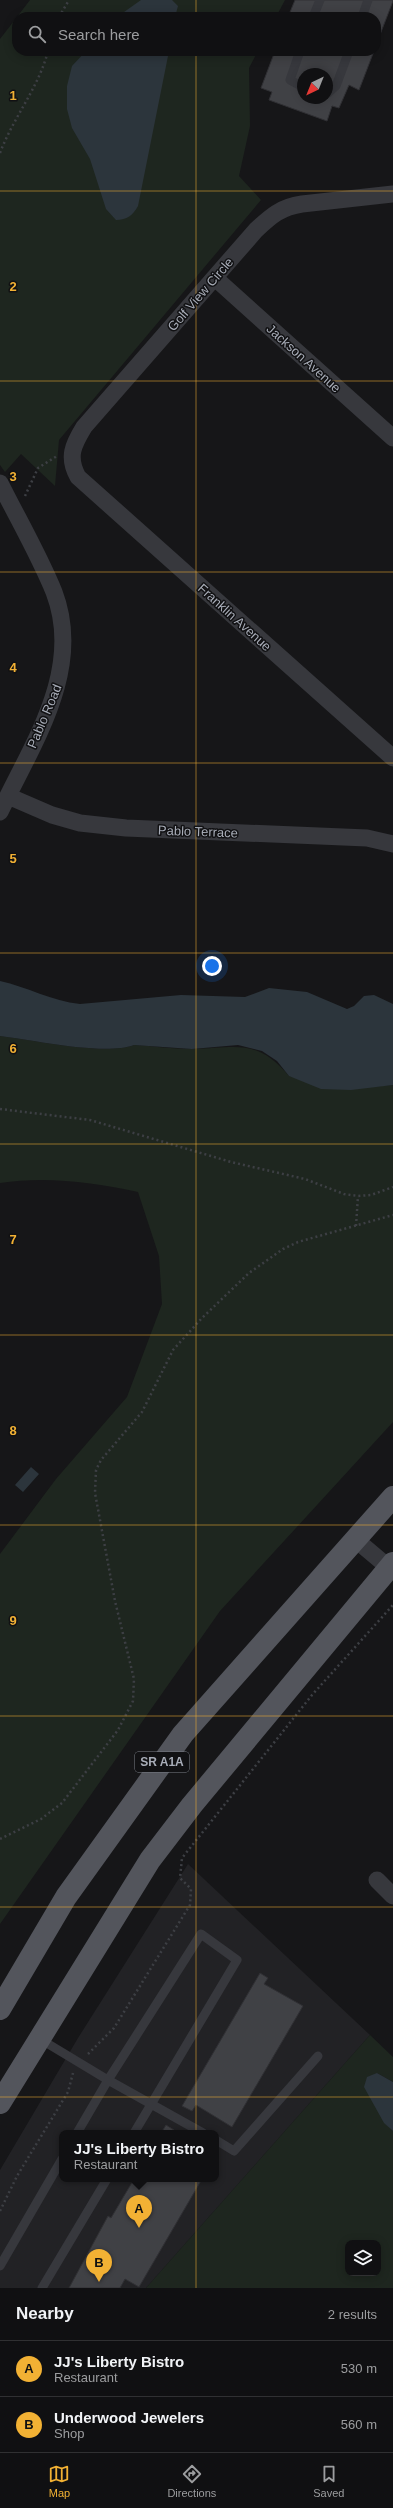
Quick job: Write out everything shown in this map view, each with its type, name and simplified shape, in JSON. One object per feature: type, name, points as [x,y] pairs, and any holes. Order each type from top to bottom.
[{"type":"main road","name":"SR A1A","points":[[0,2009],[66,1897],[183,1734],[393,1497]]},
{"type":"main road","points":[[0,2103],[150,1860],[192,1804],[392,1567]]},
{"type":"street","name":"Golf View Circle","points":[[78,477],[72,466],[71,454],[74,445],[84,427],[274,213],[289,206],[393,194]]},
{"type":"street","name":"Jackson Avenue","points":[[215,278],[393,438]]},
{"type":"street","name":"Franklin Avenue","points":[[78,477],[393,758]]},
{"type":"street","name":"Pablo Road","points":[[0,483],[54,593],[63,636],[62,662],[58,684],[51,705],[0,812]]},
{"type":"street","name":"Pablo Terrace","points":[[8,796],[52,815],[80,823],[126,828],[368,838],[393,844]]},
{"type":"street","points":[[355,1539],[392,1567]]},
{"type":"street","points":[[376,1880],[393,1896]]},
{"type":"lane","points":[[315,12],[320,0]]},
{"type":"lane","points":[[364,12],[368,0]]},
{"type":"lane","points":[[297,84],[290,80],[298,56]]},
{"type":"lane","points":[[333,89],[336,86],[347,56]]},
{"type":"lane","points":[[79,2130],[108,2080],[201,1934],[237,1960],[136,2130]]},
{"type":"lane","points":[[39,2038],[108,2080],[198,2130]]},
{"type":"lane","points":[[219,2142],[234,2151],[318,2056]]},
{"type":"lane","points":[[0,2266],[59,2164]]},
{"type":"lane","points":[[42,2288],[105,2182]]},
{"type":"path","points":[[62,12],[69,0]]},
{"type":"path","points":[[0,153],[14,120],[38,80],[46,56]]},
{"type":"path","points":[[16,516],[38,468],[74,445]]},
{"type":"path","points":[[0,1109],[90,1120],[231,1162],[298,1178],[344,1194],[358,1196],[371,1194],[393,1187]]},
{"type":"path","points":[[356,1226],[358,1196]]},
{"type":"path","points":[[0,1839],[41,1819],[62,1803],[118,1730],[133,1701],[134,1679],[116,1608],[95,1493],[96,1470],[101,1460],[142,1412],[173,1350],[202,1318],[248,1273],[283,1249],[298,1242],[393,1215]]},
{"type":"path","points":[[0,2211],[17,2176],[68,2092],[75,2067],[114,2028],[190,1905],[191,1889],[180,1878],[182,1858],[312,1695],[393,1604]]},
{"type":"shaded area","points":[[30,0],[285,0],[279,12],[21,12]]},
{"type":"shaded area","points":[[141,0],[172,0],[178,6],[176,12],[124,12]]},
{"type":"shaded area","points":[[12,23],[12,56],[255,56],[249,68],[250,126],[239,176],[261,200],[59,440],[55,486],[21,454],[5,472],[0,465],[0,39]]},
{"type":"shaded area","points":[[81,56],[168,56],[138,206],[132,214],[126,218],[116,220],[106,209],[90,159],[72,128],[67,109],[67,86],[72,66]]},
{"type":"shaded area","points":[[0,981],[59,1000],[80,1004],[181,995],[245,997],[269,988],[307,992],[347,1009],[354,1006],[364,996],[374,995],[393,1004],[393,1085],[351,1090],[321,1089],[289,1076],[277,1061],[262,1051],[238,1045],[192,1049],[134,1045],[105,1049],[68,1046],[0,1036]]},
{"type":"shaded area","points":[[0,1036],[49,1044],[105,1049],[134,1045],[185,1049],[245,1048],[256,1050],[267,1056],[289,1076],[370,1087],[393,1085],[393,1422],[220,1611],[0,1924],[0,1554],[56,1479],[127,1397],[162,1304],[159,1256],[138,1192],[104,1185],[69,1181],[34,1180],[0,1183]]},
{"type":"shaded area","points":[[31,1467],[39,1474],[23,1492],[15,1485]]},
{"type":"shaded area","points":[[188,1864],[370,2035],[146,2288],[0,2288],[0,2170],[78,2038]]},
{"type":"shaded area","points":[[370,2035],[393,2057],[393,2082],[377,2073],[384,2122],[393,2131],[393,2288],[146,2288]]},
{"type":"shaded area","points":[[377,2073],[393,2082],[393,2131],[384,2123],[364,2087],[367,2077]]},
{"type":"building","points":[[295,0],[393,0],[381,32],[381,12],[290,12]]},
{"type":"building","points":[[273,56],[372,56],[359,90],[349,85],[339,108],[332,106],[327,121],[269,100],[272,92],[261,88]]},
{"type":"building","points":[[260,1973],[268,1978],[264,1984],[303,2006],[232,2127],[196,2105],[192,2111],[182,2106]]},
{"type":"building","points":[[166,2125],[174,2130],[163,2130]]},
{"type":"building","points":[[132,2182],[200,2182],[139,2287],[125,2279],[120,2288],[69,2288],[108,2216],[111,2218]]},
{"type":"place","name":"JJ's Liberty Bistro","points":[[139,2228]]},
{"type":"place","name":"Underwood Jewelers","points":[[99,2282]]}]
